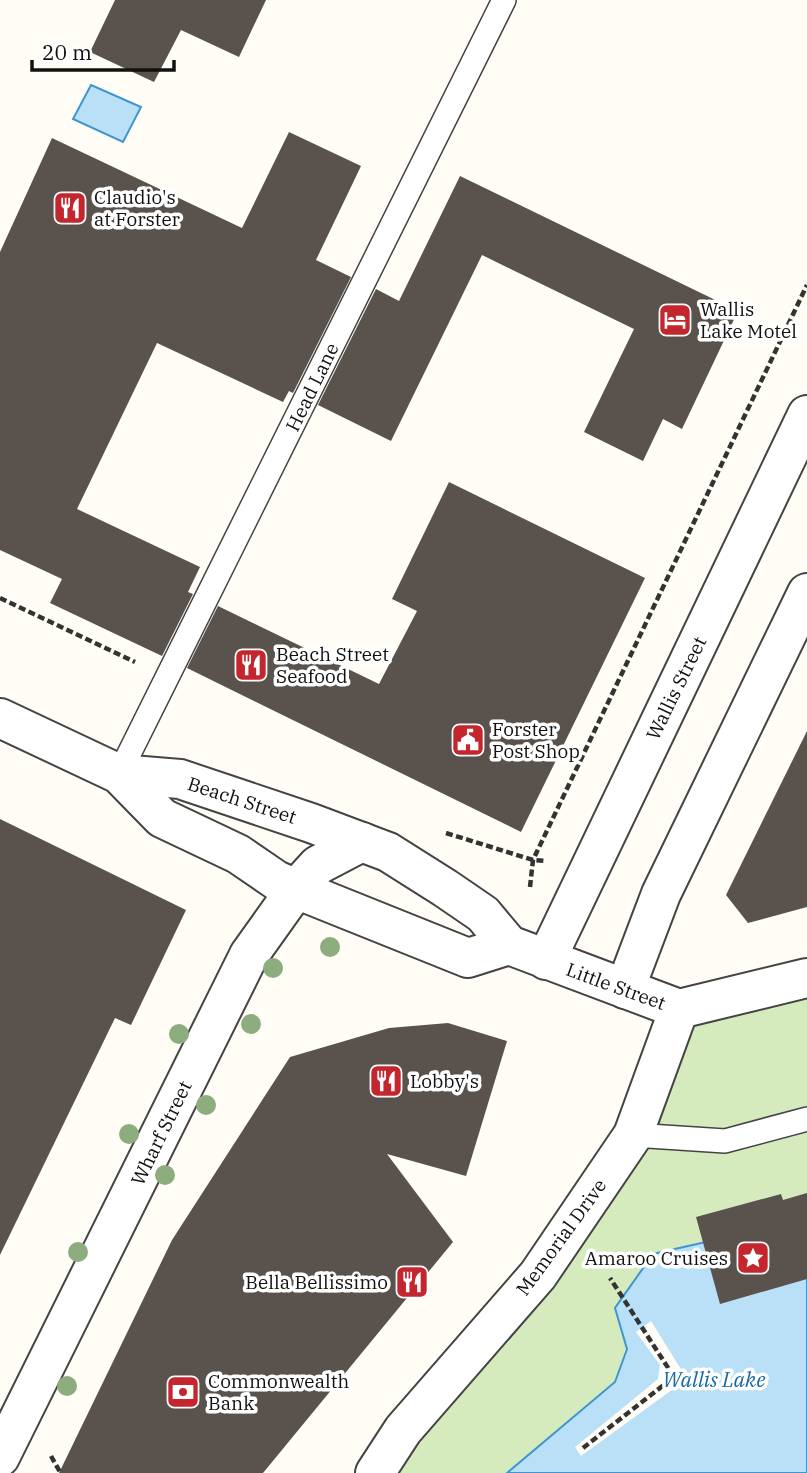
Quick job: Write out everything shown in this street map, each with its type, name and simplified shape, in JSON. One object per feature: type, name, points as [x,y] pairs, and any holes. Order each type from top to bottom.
[{"type":"street","name":"Wallis Street","points":[[547,960],[807,415]]},
{"type":"street","points":[[625,989],[662,894],[807,593]]},
{"type":"street","name":"Beach Street","points":[[0,718],[118,774],[162,818],[238,854],[276,880],[296,889]]},
{"type":"street","name":"Beach Street","points":[[118,774],[180,779],[362,842]]},
{"type":"street","name":"Little Street","points":[[362,842],[388,852],[446,888],[482,914],[509,945],[679,1009],[807,978]]},
{"type":"street","name":"Wharf Street","points":[[0,1457],[249,955],[296,889],[318,866],[362,842]]},
{"type":"street","points":[[296,889],[468,958],[509,945]]},
{"type":"street","name":"Memorial Drive","points":[[375,1473],[403,1430],[538,1275],[633,1135],[679,1009]]},
{"type":"lane","name":"Head Lane","points":[[118,774],[503,0]]},
{"type":"lane","points":[[633,1135],[725,1141],[807,1119]]},
{"type":"path","points":[[530,888],[533,860],[807,285]]},
{"type":"path","points":[[0,598],[168,677]]},
{"type":"path","points":[[436,830],[533,860],[553,861]]},
{"type":"path","points":[[583,1448],[674,1377],[610,1278]]},
{"type":"path","points":[[53,1457],[60,1472]]},
{"type":"green space","points":[[807,977],[807,1215],[653,1254],[615,1308],[626,1348],[615,1382],[507,1473],[375,1473],[538,1275],[679,1009]]},
{"type":"water","points":[[91,85],[141,107],[123,142],[73,119]]},
{"type":"water","name":"Wallis Lake","points":[[807,1219],[807,1473],[507,1473],[615,1382],[627,1349],[615,1308],[653,1254]]},
{"type":"pier","points":[[651,1321],[687,1379],[581,1456],[575,1447],[658,1379],[660,1365],[636,1332]]},
{"type":"building","points":[[115,0],[266,0],[239,57],[181,30],[154,82],[90,52]]},
{"type":"building","points":[[289,132],[361,166],[316,260],[351,277],[293,393],[289,391],[283,402],[157,343],[77,509],[200,567],[188,592],[193,594],[162,656],[50,603],[62,579],[0,550],[0,252],[52,138],[242,228]]},
{"type":"building","name":"Wallis Lake Motel","points":[[460,176],[738,311],[682,429],[663,419],[643,461],[584,432],[634,329],[482,255],[391,441],[318,405],[376,289],[399,301]]},
{"type":"building","points":[[449,482],[645,578],[521,832],[187,668],[218,606],[379,684],[417,611],[392,599]]},
{"type":"building","points":[[807,731],[807,907],[748,923],[726,895]]},
{"type":"building","points":[[0,819],[186,910],[131,1025],[115,1018],[0,1255]]},
{"type":"building","points":[[448,1023],[507,1041],[466,1176],[387,1154],[453,1242],[263,1473],[59,1473],[172,1240],[290,1057],[389,1028]]},
{"type":"building","points":[[807,1193],[807,1279],[720,1304],[696,1217],[781,1194],[783,1200]]},
{"type":"place","name":"Claudio's at Forster","points":[[70,208]]},
{"type":"place","name":"Wallis Lake Motel","points":[[675,320]]},
{"type":"place","name":"Beach Street Seafood","points":[[251,665]]},
{"type":"place","name":"Forster Post Shop","points":[[468,740]]},
{"type":"place","name":"Lobby's","points":[[386,1081]]},
{"type":"place","name":"Amaroo Cruises","points":[[753,1258]]},
{"type":"place","name":"Bella Bellissimo","points":[[412,1282]]},
{"type":"place","name":"Commonwealth Bank","points":[[183,1392]]}]
